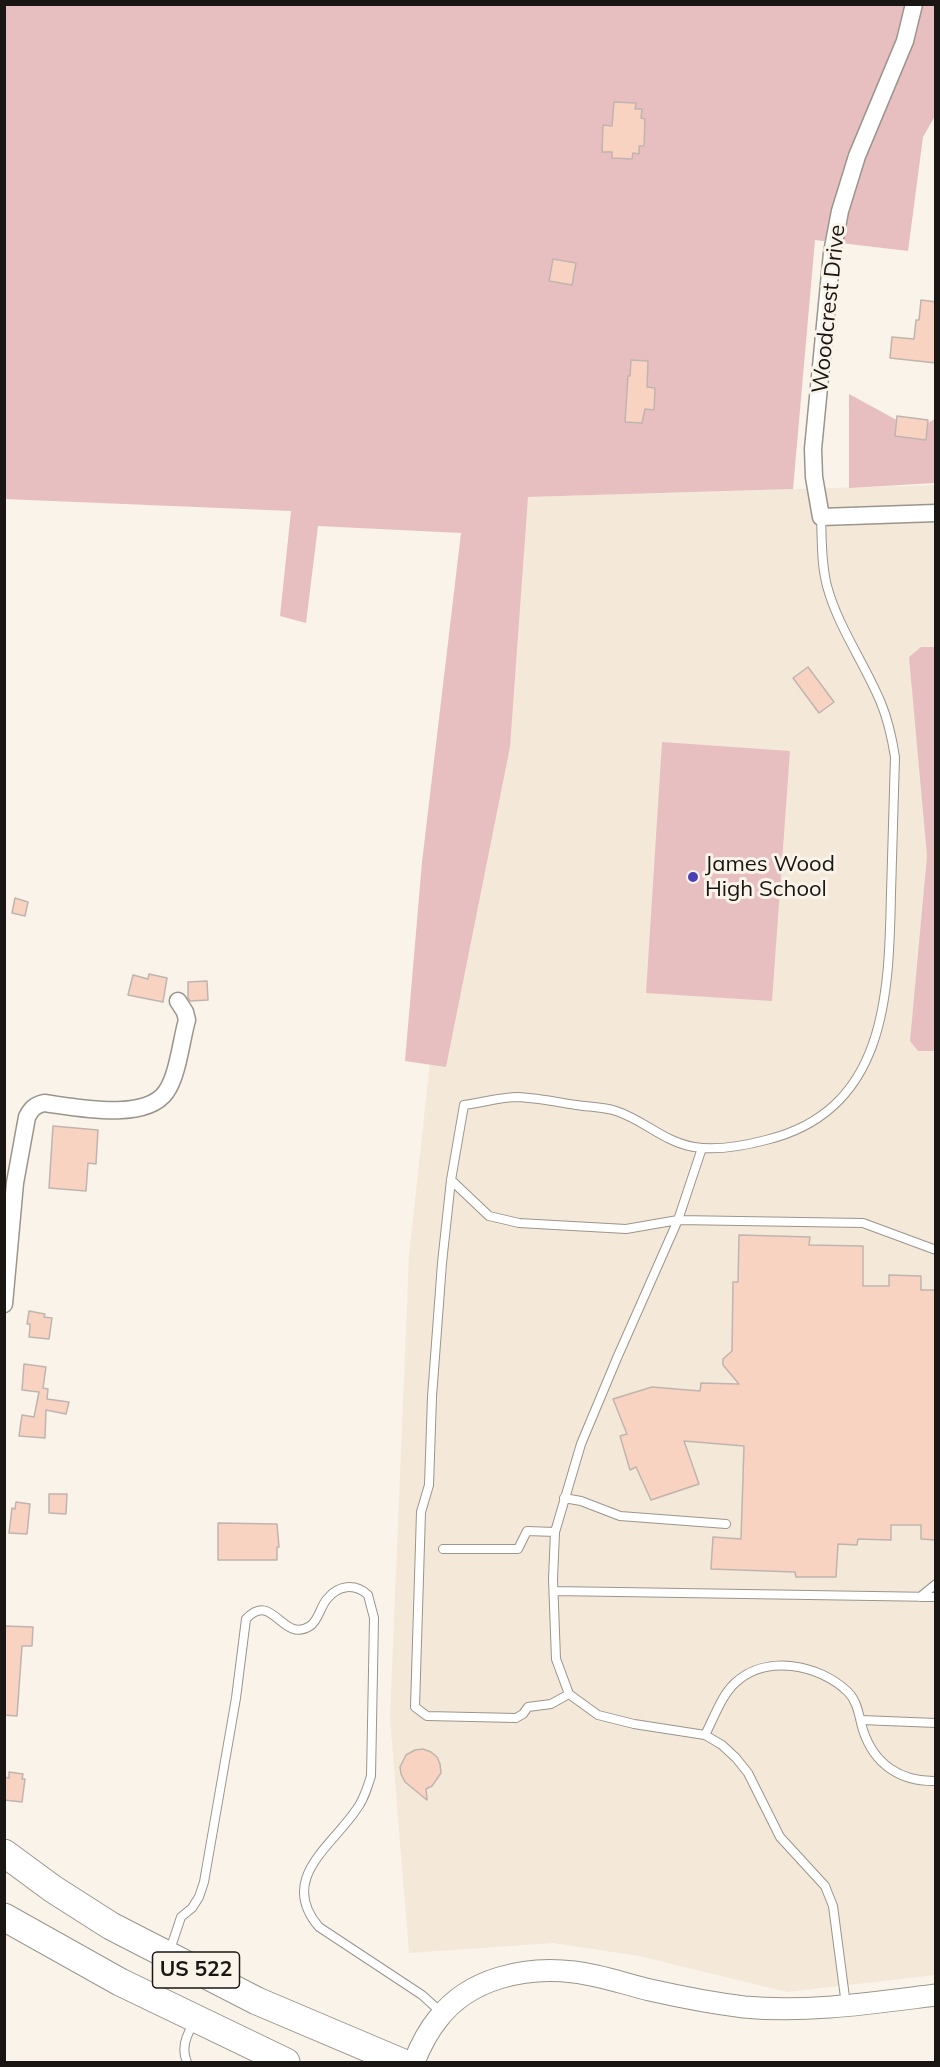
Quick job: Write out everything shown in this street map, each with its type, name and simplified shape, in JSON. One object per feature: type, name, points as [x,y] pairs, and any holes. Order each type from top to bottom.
[{"type":"highway","name":"US 522","points":[[4,1853],[53,1889],[111,1926],[167,1956],[257,2001],[401,2062]]},
{"type":"highway","name":"US 522","points":[[4,1917],[120,1982],[286,2062]]},
{"type":"street","name":"Woodcrest Drive","points":[[821,517],[814,477],[813,449],[832,253],[840,212],[856,156],[905,41],[914,4]]},
{"type":"street","points":[[821,517],[936,513]]},
{"type":"street","points":[[4,1304],[15,1183],[27,1117],[31,1110],[44,1103],[86,1109],[144,1108],[156,1101],[165,1094],[172,1081],[187,1020],[178,1001]]},
{"type":"street","points":[[414,2062],[423,2040],[442,2013],[460,1998],[494,1979],[520,1973],[547,1970],[596,1975],[704,2002],[747,2007],[846,2006],[936,1995]]},
{"type":"lane","points":[[569,1694],[551,1704],[528,1707],[516,1718],[427,1716],[415,1707],[421,1512],[429,1485],[438,1311],[451,1180],[464,1105],[517,1097],[615,1110],[660,1136],[702,1148],[744,1145],[777,1137],[811,1122],[831,1108],[847,1091],[869,1054],[885,1001],[889,966],[895,757],[882,704],[827,587],[823,564],[821,517]]},
{"type":"lane","points":[[702,1148],[678,1220],[590,1423],[564,1498],[555,1532],[556,1659],[569,1694],[598,1715],[634,1724],[666,1727],[705,1735],[722,1745],[748,1773],[780,1837],[825,1886],[833,1906],[846,2006]]},
{"type":"lane","points":[[451,1180],[489,1216],[519,1223],[626,1228],[678,1220],[863,1223],[936,1250]]},
{"type":"lane","points":[[564,1498],[581,1501],[620,1516],[726,1524]]},
{"type":"lane","points":[[443,1549],[518,1549],[527,1531],[555,1532]]},
{"type":"lane","points":[[920,1597],[936,1584]]},
{"type":"lane","points":[[167,1956],[181,1917],[192,1908],[204,1882],[236,1698],[243,1625],[246,1619],[251,1613],[260,1610],[267,1611],[274,1614],[285,1626],[303,1629],[311,1625],[327,1599],[335,1592],[354,1586],[368,1595],[374,1618],[371,1776],[357,1810],[310,1866],[306,1880],[306,1905],[319,1928],[422,1995],[442,2013]]},
{"type":"lane","points":[[554,1591],[936,1597]]},
{"type":"lane","points":[[705,1735],[726,1694],[735,1683],[751,1672],[771,1666],[794,1666],[816,1672],[849,1693],[870,1745],[893,1772],[921,1782],[936,1782]]},
{"type":"lane","points":[[861,1720],[936,1723]]},
{"type":"lane","points":[[187,2062],[184,2052],[185,2042],[196,2020]]},
{"type":"shaded area","points":[[5,5],[935,5],[935,116],[923,137],[908,251],[815,240],[793,489],[528,497],[510,747],[446,1067],[405,1061],[422,862],[461,533],[318,526],[306,623],[280,616],[291,511],[5,499]]},
{"type":"shaded area","points":[[849,394],[915,430],[935,419],[935,483],[849,488]]},
{"type":"shaded area","name":"James Wood High School","points":[[935,485],[935,1975],[787,1992],[639,1956],[553,1943],[409,1953],[390,1718],[409,1256],[491,498]]},
{"type":"shaded area","points":[[921,647],[936,647],[935,1051],[918,1051],[910,1041],[927,856],[909,657]]},
{"type":"shaded area","points":[[662,742],[790,751],[772,1001],[646,993]]},
{"type":"building","points":[[614,102],[636,103],[635,109],[642,109],[641,118],[645,119],[644,146],[639,146],[639,154],[633,153],[632,159],[612,158],[612,152],[602,152],[603,125],[612,126]]},
{"type":"building","points":[[553,259],[576,263],[572,285],[549,281]]},
{"type":"building","points":[[921,300],[936,302],[936,363],[890,358],[892,337],[914,339]]},
{"type":"building","points":[[631,360],[648,361],[647,387],[655,388],[654,410],[645,409],[642,423],[625,422]]},
{"type":"building","points":[[897,416],[928,420],[926,440],[895,436]]},
{"type":"building","points":[[808,667],[834,702],[819,713],[793,678]]},
{"type":"building","points":[[15,898],[28,902],[25,916],[12,913]]},
{"type":"building","points":[[149,974],[167,978],[163,1002],[128,995],[133,975],[148,979]]},
{"type":"building","points":[[207,981],[208,1000],[190,1001],[188,982]]},
{"type":"building","points":[[53,1126],[98,1130],[96,1164],[88,1163],[86,1191],[49,1188]]},
{"type":"building","points":[[739,1235],[810,1237],[809,1245],[863,1246],[863,1286],[889,1286],[889,1275],[921,1276],[921,1290],[936,1290],[936,1540],[921,1539],[921,1525],[891,1525],[891,1540],[858,1539],[857,1545],[838,1544],[836,1577],[796,1577],[795,1572],[711,1569],[713,1537],[741,1539],[744,1446],[684,1441],[699,1484],[651,1500],[636,1467],[630,1470],[620,1436],[627,1434],[613,1399],[652,1387],[700,1391],[701,1383],[739,1384],[723,1365],[723,1359],[732,1351],[733,1282],[738,1282]]},
{"type":"building","points":[[29,1311],[52,1318],[49,1339],[29,1337],[30,1324],[27,1324]]},
{"type":"building","points":[[24,1364],[46,1367],[43,1388],[48,1389],[47,1399],[69,1402],[66,1414],[46,1410],[45,1438],[19,1436],[22,1415],[34,1417],[39,1392],[22,1390]]},
{"type":"building","points":[[49,1494],[67,1494],[66,1514],[49,1513]]},
{"type":"building","points":[[16,1502],[30,1504],[27,1534],[9,1533],[12,1508],[15,1509]]},
{"type":"building","points":[[218,1523],[277,1524],[279,1547],[277,1547],[277,1560],[218,1560]]},
{"type":"building","points":[[4,1626],[33,1627],[32,1646],[22,1646],[17,1716],[4,1715]]},
{"type":"building","points":[[423,1749],[437,1757],[441,1773],[432,1786],[426,1789],[427,1800],[405,1782],[400,1767],[406,1755]]},
{"type":"building","points":[[9,1772],[23,1774],[22,1779],[25,1779],[22,1802],[4,1800],[4,1777],[9,1778]]},
{"type":"place","name":"James Wood High School","points":[[693,877]]}]
